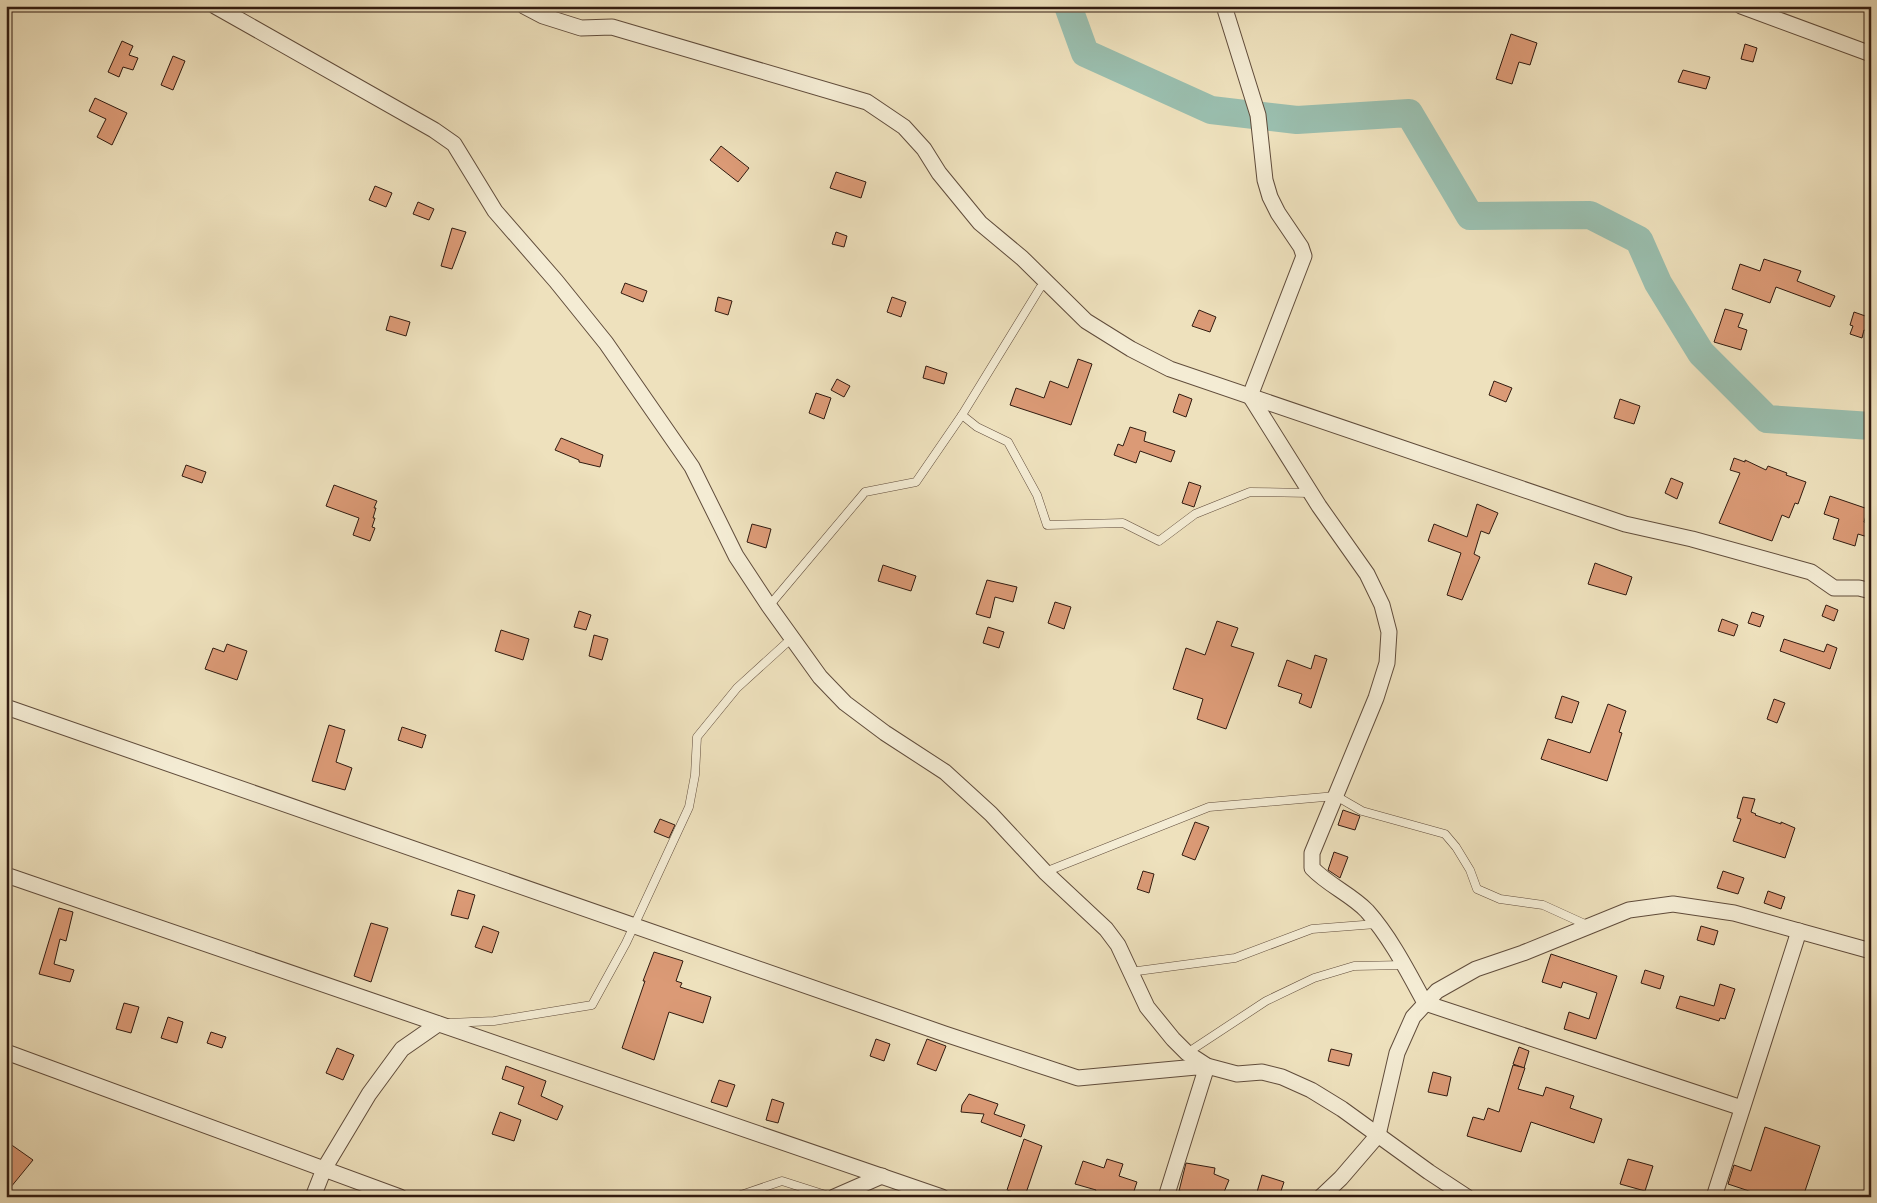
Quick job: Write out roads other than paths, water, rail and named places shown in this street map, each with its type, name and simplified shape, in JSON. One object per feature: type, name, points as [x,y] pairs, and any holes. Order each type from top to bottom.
[{"type":"street","points":[[215,6],[434,130],[454,144],[495,211],[556,281],[606,343],[692,467],[736,556],[820,677],[845,703],[885,733],[945,772],[991,814],[1045,872],[1106,929],[1118,945],[1147,1007],[1187,1053],[1207,1066],[1237,1074],[1262,1072],[1282,1077],[1311,1090],[1467,1197]]},
{"type":"street","points":[[524,6],[543,16],[581,28],[612,26],[867,102],[904,127],[924,149],[939,173],[980,222],[1022,258],[1086,321],[1131,349],[1170,369],[1625,524],[1692,539],[1811,572],[1834,588],[1859,588],[1871,592]]},
{"type":"street","points":[[1224,6],[1258,115],[1265,180],[1270,197],[1278,213],[1302,247],[1304,256],[1250,396]]},
{"type":"street","points":[[1741,6],[1871,54]]},
{"type":"street","points":[[1250,396],[1310,493],[1367,574],[1382,605],[1389,632],[1387,663],[1376,698],[1312,853],[1312,868],[1321,878],[1366,910],[1397,952],[1425,1003],[1742,1108]]},
{"type":"street","points":[[6,707],[634,926],[1078,1078],[1207,1066]]},
{"type":"street","points":[[6,875],[942,1197]]},
{"type":"street","points":[[1321,1197],[1341,1178],[1378,1135],[1397,1053],[1413,1017],[1437,991],[1476,969],[1629,910],[1673,904],[1734,913],[1871,951]]},
{"type":"street","points":[[1714,1197],[1799,931]]},
{"type":"street","points":[[313,1197],[324,1169],[369,1094],[402,1049],[438,1024]]},
{"type":"street","points":[[6,1052],[400,1197]]},
{"type":"street","points":[[1166,1197],[1207,1066]]},
{"type":"street","points":[[833,1197],[882,1176]]},
{"type":"lane","points":[[769,606],[865,492],[916,482],[962,416],[1040,288],[1047,282]]},
{"type":"lane","points":[[962,416],[976,427],[1008,442],[1037,495],[1048,525],[1122,523],[1160,540],[1195,514],[1250,492],[1310,493]]},
{"type":"lane","points":[[438,1024],[494,1021],[592,1005],[634,926],[689,807],[695,775],[697,737],[737,688],[792,638]]},
{"type":"lane","points":[[1045,872],[1209,807],[1336,796],[1362,811],[1445,834],[1456,846],[1478,888],[1500,899],[1542,904],[1589,926]]},
{"type":"lane","points":[[1130,972],[1236,958],[1312,929],[1376,924]]},
{"type":"lane","points":[[1187,1053],[1266,1001],[1314,978],[1354,966],[1404,965]]},
{"type":"lane","points":[[735,1197],[782,1181],[833,1197]]},
{"type":"waterway","points":[[1068,6],[1085,53],[1211,110],[1297,120],[1409,113],[1470,216],[1590,215],[1639,240],[1658,283],[1701,353],[1767,419],[1871,426]]}]
